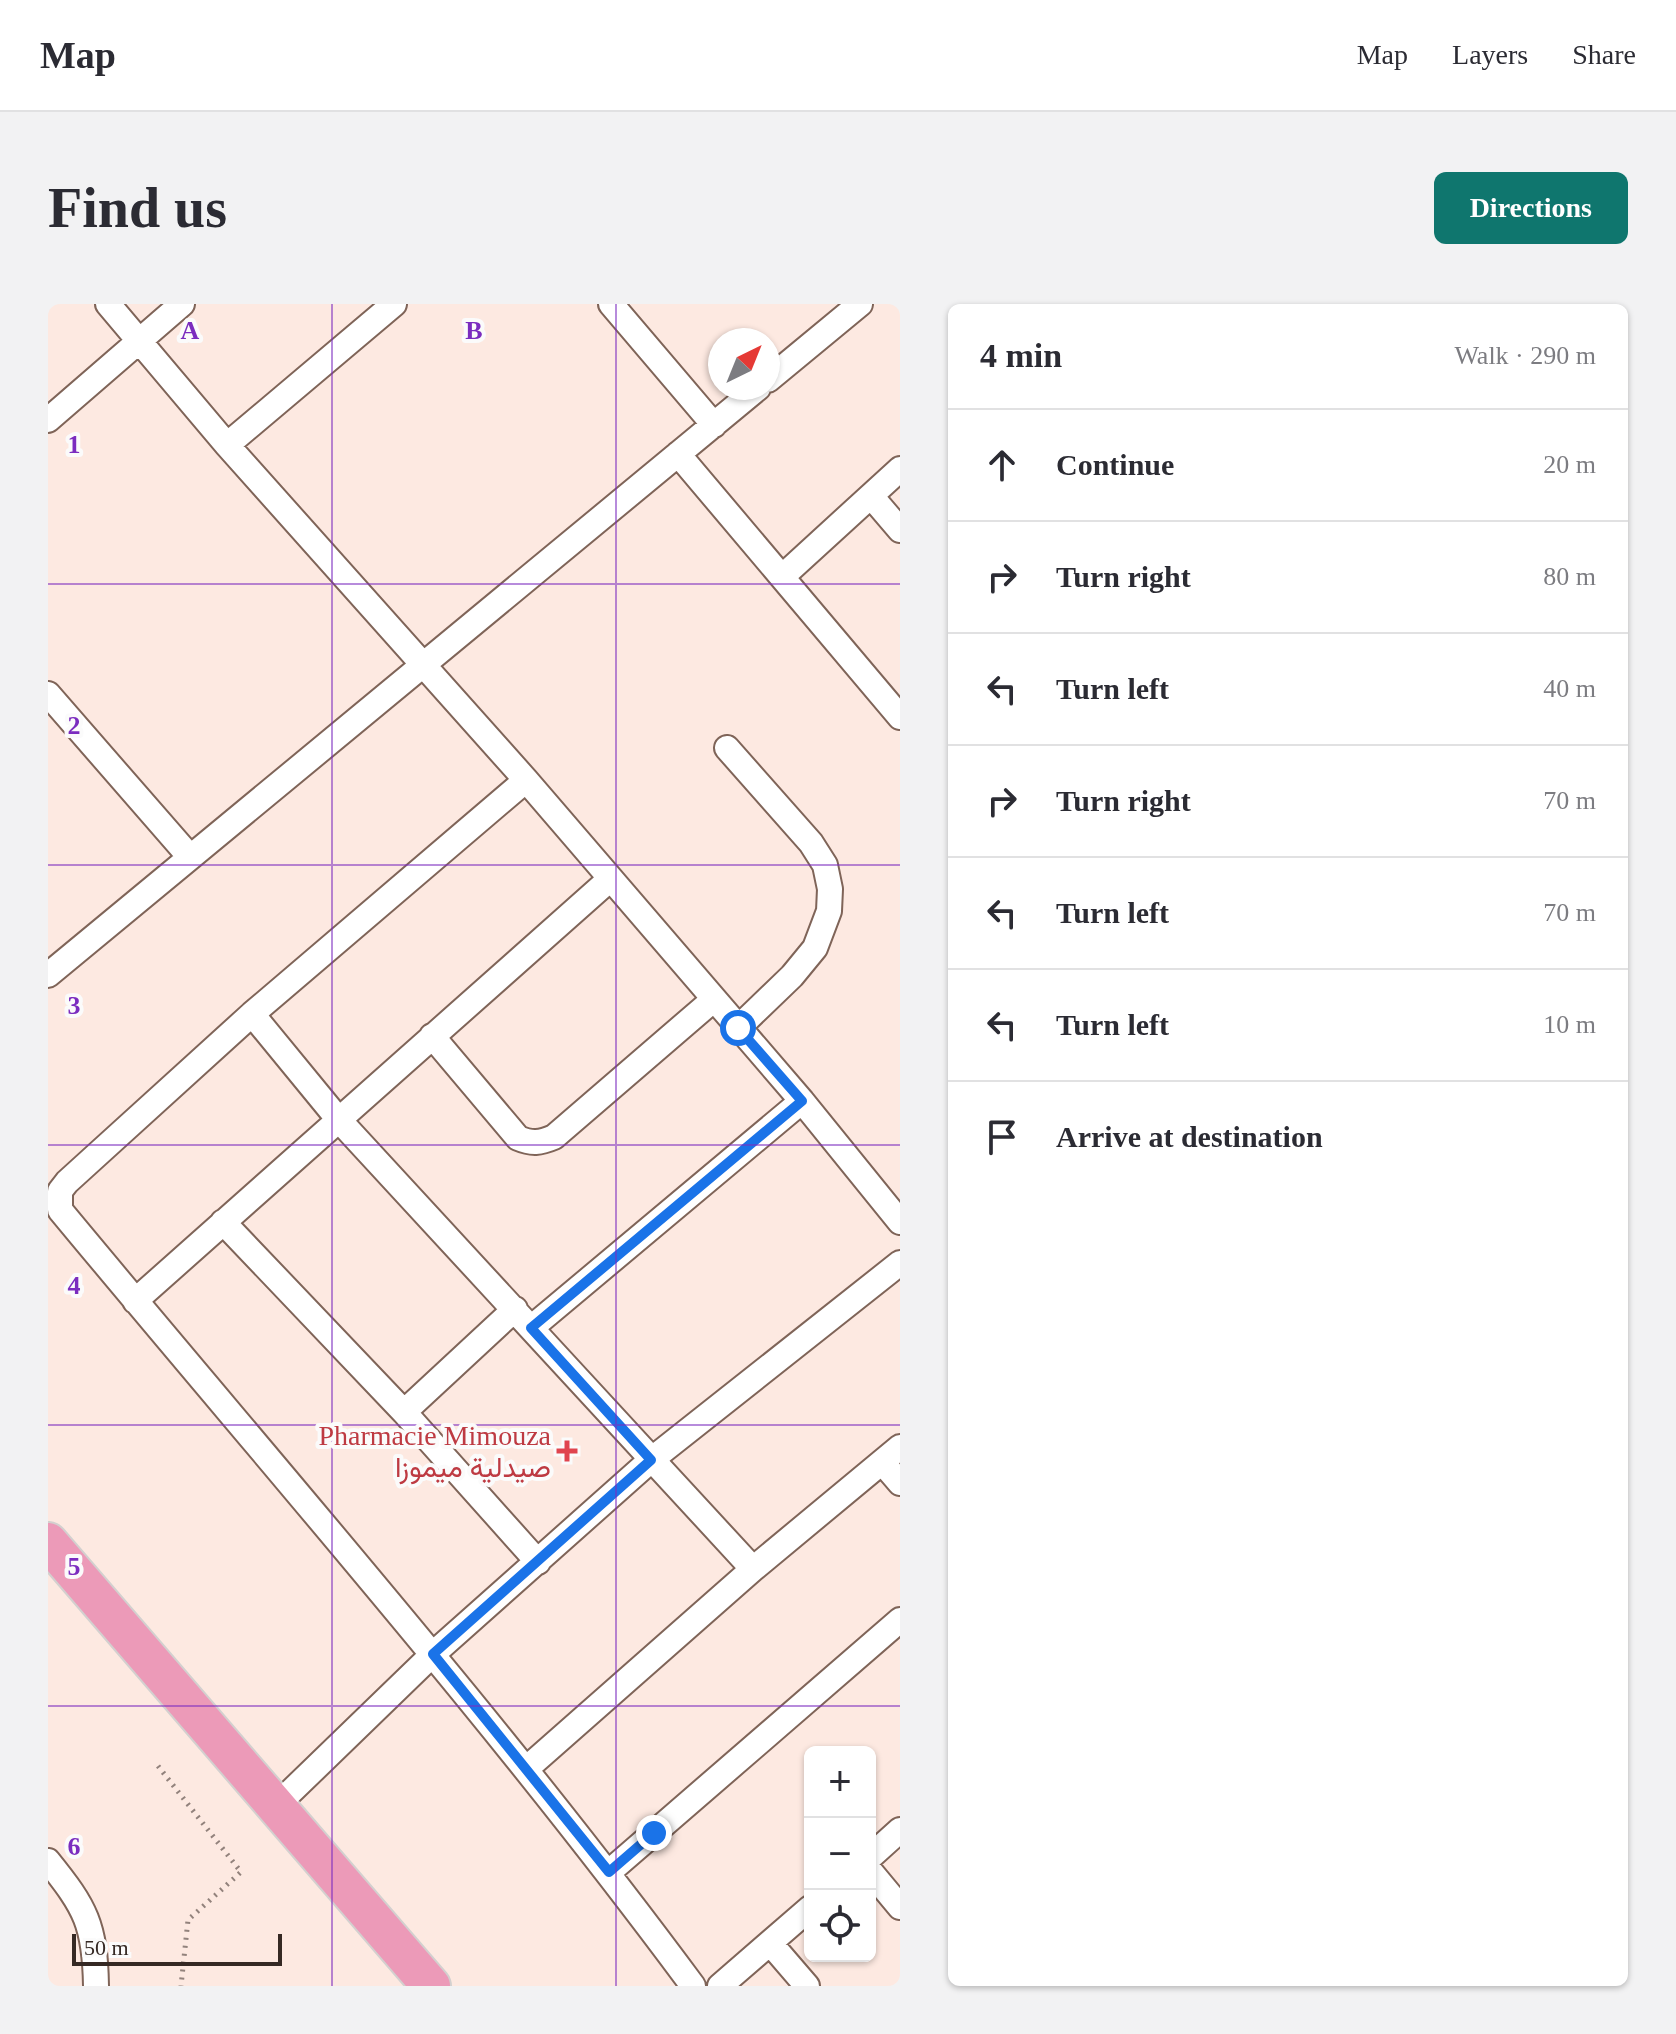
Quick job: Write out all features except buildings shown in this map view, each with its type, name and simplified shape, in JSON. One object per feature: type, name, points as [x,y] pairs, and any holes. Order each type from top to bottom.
[{"type":"main road","points":[[48,1542],[431,1986]]},
{"type":"street","points":[[108,304],[227,445],[526,780],[802,1101],[900,1222]]},
{"type":"street","points":[[48,420],[182,304]]},
{"type":"street","points":[[227,445],[394,304]]},
{"type":"street","points":[[611,304],[714,425]]},
{"type":"street","points":[[780,370],[860,304]]},
{"type":"street","points":[[48,975],[744,400]]},
{"type":"street","points":[[678,454],[900,717]]},
{"type":"street","points":[[783,576],[900,469]]},
{"type":"street","points":[[871,496],[900,530]]},
{"type":"street","points":[[48,694],[190,857]]},
{"type":"street","points":[[727,748],[811,843],[825,865],[830,889],[829,911],[815,948],[792,976],[738,1028]]},
{"type":"street","points":[[526,780],[252,1014],[67,1182],[60,1191],[60,1210],[433,1654],[609,1872],[693,1986]]},
{"type":"street","points":[[135,1301],[609,880]]},
{"type":"street","points":[[432,1036],[518,1138],[541,1143],[554,1137],[713,1000]]},
{"type":"street","points":[[252,1014],[339,1120],[753,1569]]},
{"type":"street","points":[[404,1412],[802,1101]]},
{"type":"street","points":[[223,1222],[404,1412],[538,1562]]},
{"type":"street","points":[[275,1807],[433,1654],[651,1460],[900,1263]]},
{"type":"street","points":[[526,1769],[753,1569],[891,1454],[900,1483]]},
{"type":"street","points":[[609,1872],[900,1620]]},
{"type":"street","points":[[876,1852],[900,1830]]},
{"type":"street","points":[[48,1861],[86,1914],[95,1946],[96,1986]]},
{"type":"street","points":[[876,1878],[900,1907]]},
{"type":"street","points":[[720,1986],[804,1913]]},
{"type":"street","points":[[770,1943],[807,1986]]},
{"type":"path","points":[[158,1766],[241,1872],[188,1920],[181,1986]]},
{"type":"place","name":"Pharmacie Mimouza صيدلية ميموزا","points":[[567,1451]]},
{"type":"route","points":[[654,1833],[609,1872],[433,1654],[651,1460],[531,1328],[802,1101],[738,1028]]}]
